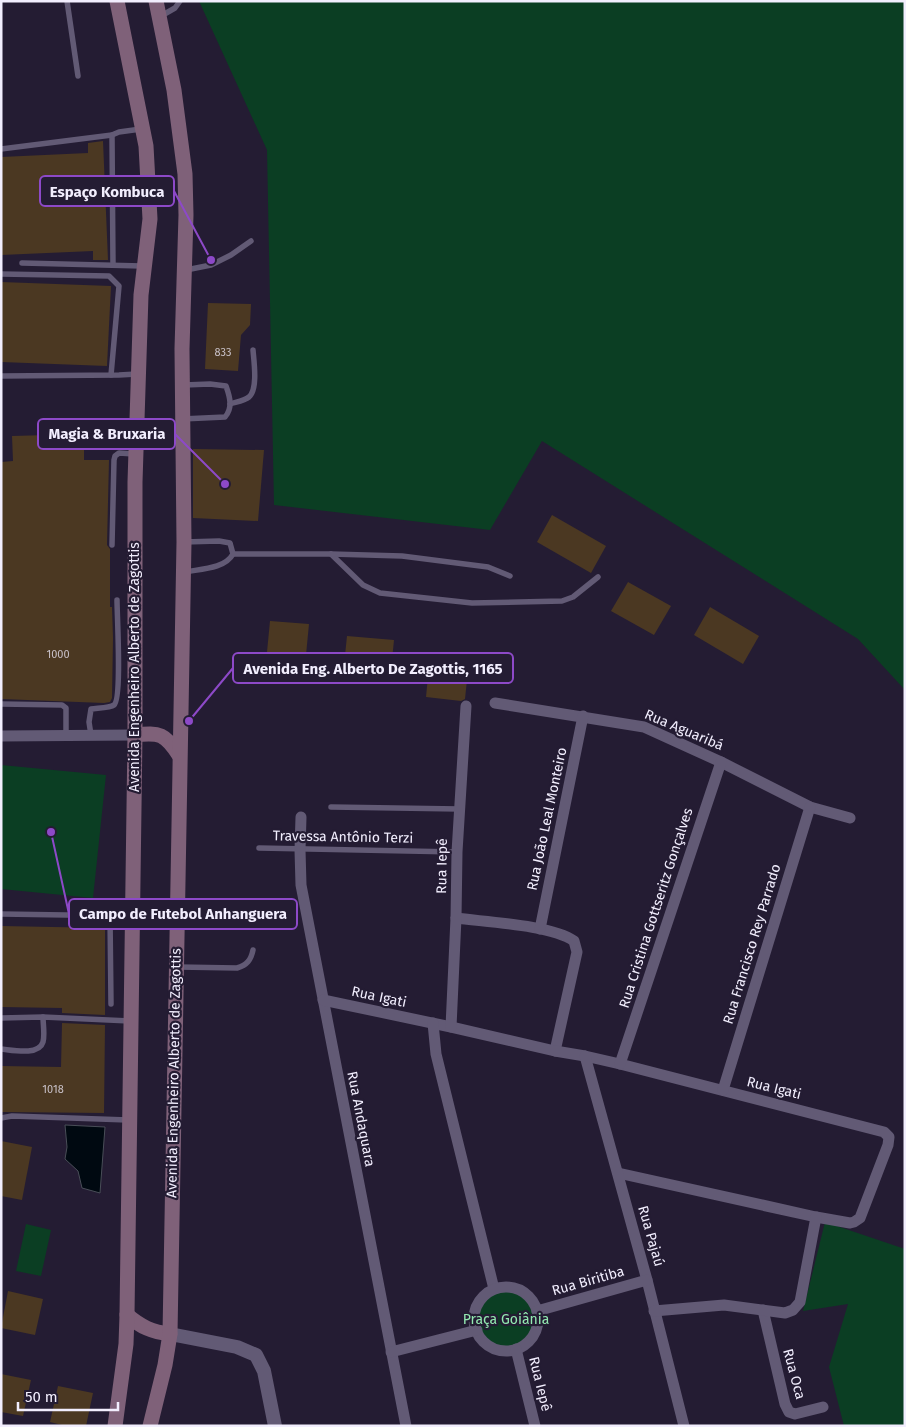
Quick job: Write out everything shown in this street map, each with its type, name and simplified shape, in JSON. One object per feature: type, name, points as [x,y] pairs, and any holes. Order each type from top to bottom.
[{"type":"main road","name":"Avenida Engenheiro Alberto de Zagottis","points":[[115,1426],[126,1344],[136,454],[141,295],[150,219],[146,146],[117,1]]},
{"type":"main road","name":"Avenida Engenheiro Alberto de Zagottis","points":[[150,1426],[165,1365],[170,1334],[184,542],[182,385],[186,214],[185,174],[174,90],[156,1]]},
{"type":"main road","points":[[134,735],[154,734],[168,738],[179,755]]},
{"type":"main road","points":[[126,1316],[148,1330],[170,1334]]},
{"type":"street","name":"Rua Aguaribá","points":[[495,703],[644,727],[721,762],[810,807],[850,818]]},
{"type":"street","name":"Rua Iepê","points":[[451,1027],[459,809],[466,706]]},
{"type":"street","name":"Rua João Leal Monteiro","points":[[540,929],[583,716]]},
{"type":"street","points":[[1,736],[134,735]]},
{"type":"street","name":"Rua Cristina Gottseritz Gonçalves","points":[[620,1064],[721,762]]},
{"type":"street","name":"Rua Francisco Rey Parrado","points":[[723,1090],[810,807]]},
{"type":"street","name":"Rua Andaquara","points":[[301,817],[301,885],[406,1426]]},
{"type":"street","points":[[456,918],[540,929],[566,935],[574,940],[577,952],[555,1052]]},
{"type":"street","name":"Rua Igati","points":[[323,1000],[451,1027],[555,1052],[586,1056],[620,1064],[884,1132],[889,1137],[888,1145],[860,1218],[850,1223],[618,1174]]},
{"type":"street","points":[[433,1023],[436,1054],[494,1289]]},
{"type":"street","name":"Rua Pajaú","points":[[586,1056],[647,1280],[684,1426]]},
{"type":"street","points":[[654,1311],[724,1305],[785,1313],[793,1310],[800,1302],[816,1217]]},
{"type":"street","name":"Rua Biritiba","points":[[538,1312],[647,1280]]},
{"type":"street","points":[[506,1287],[521,1291],[533,1302],[538,1312],[536,1330],[531,1339],[516,1349],[499,1350],[489,1346],[482,1339],[474,1321],[478,1304],[484,1297],[494,1289],[506,1287]]},
{"type":"street","name":"Rua Oca","points":[[763,1310],[785,1404],[789,1412],[795,1414],[823,1407]]},
{"type":"street","points":[[391,1352],[477,1330]]},
{"type":"street","points":[[170,1334],[237,1347],[256,1356],[262,1364],[264,1371],[275,1426]]},
{"type":"street","name":"Rua Iepê","points":[[516,1349],[534,1426]]},
{"type":"lane","points":[[67,1],[78,76]]},
{"type":"lane","points":[[159,17],[175,8],[180,1]]},
{"type":"lane","points":[[1,149],[112,135],[143,128]]},
{"type":"lane","points":[[112,135],[114,265]]},
{"type":"lane","points":[[184,270],[211,265],[231,255],[251,240]]},
{"type":"lane","points":[[22,263],[144,266]]},
{"type":"lane","points":[[1,274],[109,276],[116,281],[119,286],[111,375]]},
{"type":"lane","points":[[230,404],[249,396],[253,391],[253,350]]},
{"type":"lane","points":[[1,376],[139,374]]},
{"type":"lane","points":[[182,385],[210,384],[226,386],[230,404],[229,413],[225,417],[182,419]]},
{"type":"lane","points":[[112,545],[115,456],[119,453],[136,454]]},
{"type":"lane","points":[[183,572],[206,569],[223,564],[231,559],[233,554],[230,543],[218,541],[184,542]]},
{"type":"lane","points":[[233,554],[331,554],[411,557],[488,567],[510,576]]},
{"type":"lane","points":[[331,554],[363,585],[380,593],[472,603],[562,601],[573,597],[598,577]]},
{"type":"lane","points":[[91,735],[91,709],[112,706],[116,703],[119,686],[117,600]]},
{"type":"lane","points":[[1,704],[62,705],[66,708],[66,736]]},
{"type":"lane","points":[[331,807],[459,809]]},
{"type":"lane","name":"Travessa Antônio Terzi","points":[[259,848],[457,852]]},
{"type":"lane","points":[[1,914],[132,916]]},
{"type":"lane","points":[[110,916],[111,1004]]},
{"type":"lane","points":[[176,967],[237,968],[244,966],[250,960],[253,950]]},
{"type":"lane","points":[[1,1018],[42,1017],[130,1021]]},
{"type":"lane","points":[[1,1049],[33,1051],[40,1048],[44,1042],[42,1017]]},
{"type":"lane","points":[[1,1118],[12,1116],[128,1120]]},
{"type":"green space","points":[[199,1],[905,1],[905,690],[858,639],[542,441],[490,530],[274,505],[267,150]]},
{"type":"green space","points":[[1,765],[106,775],[93,898],[1,889]]},
{"type":"green space","points":[[825,1222],[905,1249],[905,1426],[844,1426],[829,1367],[848,1304],[803,1311]]},
{"type":"green space","points":[[26,1224],[51,1230],[41,1276],[16,1271]]},
{"type":"green space","name":"Praça Goiânia","points":[[506,1287],[524,1293],[532,1301],[538,1319],[532,1337],[524,1345],[506,1351],[488,1345],[480,1337],[474,1319],[480,1301],[488,1293]]},
{"type":"shaded area","points":[[65,1125],[105,1127],[100,1193],[82,1188],[78,1171],[65,1159],[67,1147]]},
{"type":"building","points":[[103,141],[108,260],[93,260],[93,251],[1,255],[1,157],[88,153],[88,143]]},
{"type":"building","points":[[1,282],[111,286],[107,366],[1,362]]},
{"type":"building","points":[[208,303],[251,304],[250,325],[241,335],[238,371],[205,369]]},
{"type":"building","points":[[84,434],[84,460],[109,460],[107,545],[110,549],[110,607],[112,607],[112,698],[110,702],[104,703],[1,699],[1,462],[13,461],[12,436]]},
{"type":"building","points":[[193,449],[264,450],[258,521],[193,518]]},
{"type":"building","points":[[552,515],[606,546],[591,573],[537,542]]},
{"type":"building","points":[[628,582],[671,606],[654,635],[611,611]]},
{"type":"building","points":[[710,607],[759,636],[743,664],[694,635]]},
{"type":"building","points":[[270,621],[309,624],[306,655],[267,652]]},
{"type":"building","points":[[347,636],[394,640],[391,670],[344,665]]},
{"type":"building","points":[[429,666],[468,670],[465,699],[461,701],[426,697]]},
{"type":"building","points":[[1,926],[105,928],[105,1015],[62,1013],[62,1008],[1,1007]]},
{"type":"building","points":[[62,1023],[105,1025],[104,1113],[1,1112],[1,1066],[61,1067]]},
{"type":"building","points":[[1,1141],[32,1147],[22,1200],[1,1196]]},
{"type":"building","points":[[8,1291],[43,1299],[35,1335],[1,1328]]},
{"type":"building","points":[[1,1374],[31,1380],[23,1416],[1,1412]]},
{"type":"building","points":[[58,1386],[93,1393],[86,1426],[66,1426],[50,1422]]},
{"type":"place","name":"Espaço Kombuca","points":[[211,260]]},
{"type":"place","name":"Magia & Bruxaria","points":[[225,484]]},
{"type":"place","name":"Avenida Eng. Alberto De Zagottis, 1165","points":[[189,721]]},
{"type":"place","name":"Campo de Futebol Anhanguera","points":[[51,832]]}]
